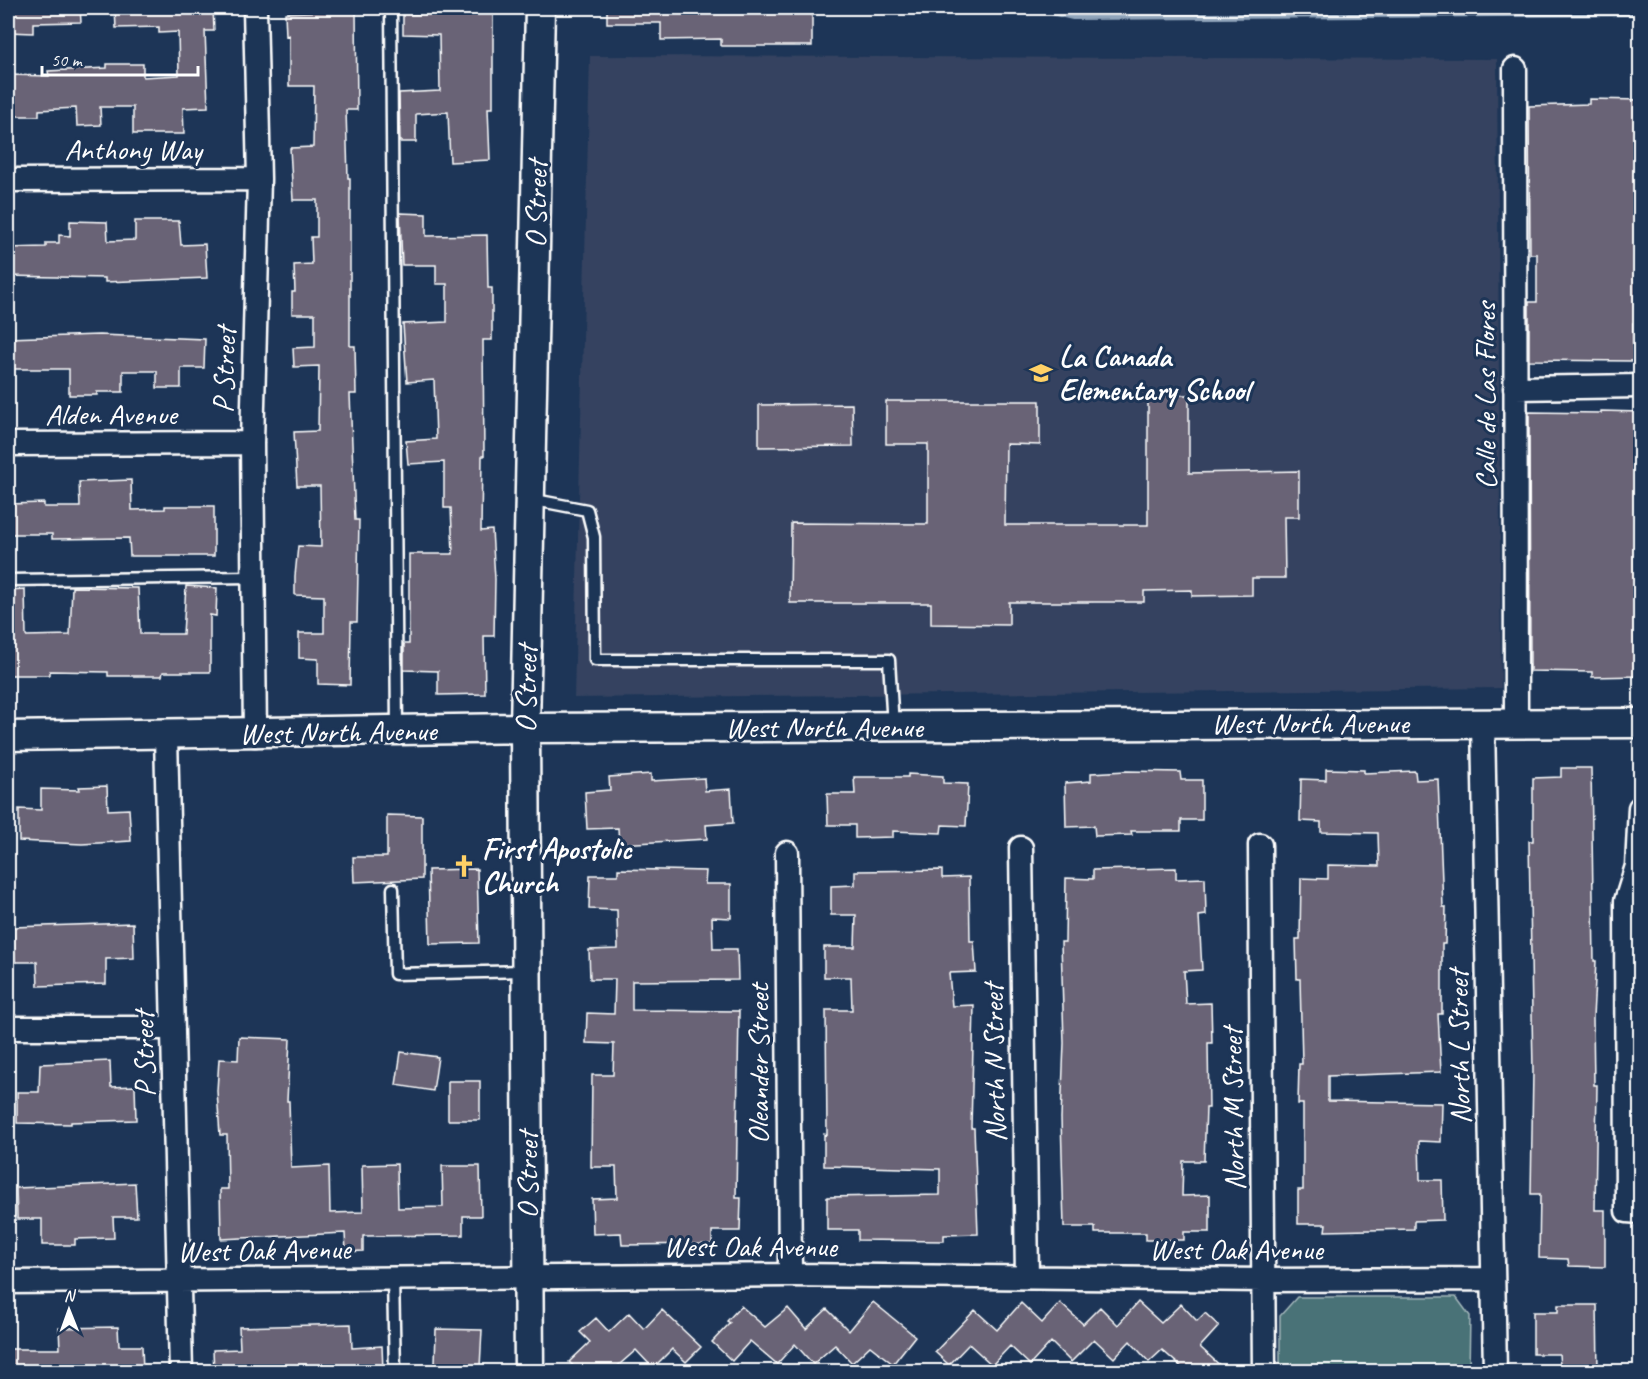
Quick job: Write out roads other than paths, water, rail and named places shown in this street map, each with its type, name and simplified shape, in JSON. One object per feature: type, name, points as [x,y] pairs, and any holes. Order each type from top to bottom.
[{"type":"street","name":"P Street","points":[[255,8],[259,179],[252,443],[255,735]]},
{"type":"street","name":"O Street","points":[[529,1371],[525,728],[540,8]]},
{"type":"street","name":"Calle de Las Flores","points":[[1515,69],[1516,722]]},
{"type":"street","name":"Anthony Way","points":[[8,180],[259,179]]},
{"type":"street","points":[[1515,388],[1641,386]]},
{"type":"street","name":"Alden Avenue","points":[[8,444],[252,443]]},
{"type":"street","name":"North L Street","points":[[1483,722],[1495,1371]]},
{"type":"street","name":"West North Avenue","points":[[8,736],[255,735],[525,728],[1641,723]]},
{"type":"street","name":"P Street","points":[[166,736],[181,1371]]},
{"type":"street","points":[[1641,808],[1639,866],[1626,901],[1634,1109],[1627,1211],[1641,1212]]},
{"type":"street","name":"North M Street","points":[[1260,845],[1264,1371]]},
{"type":"street","name":"North N Street","points":[[1021,848],[1027,1277]]},
{"type":"street","name":"Oleander Street","points":[[787,853],[790,1275]]},
{"type":"street","points":[[8,1028],[173,1028]]},
{"type":"street","name":"West Oak Avenue","points":[[8,1282],[790,1275],[1264,1280],[1493,1279]]},
{"type":"lane","points":[[391,8],[398,731]]},
{"type":"lane","points":[[530,499],[587,510],[594,537],[595,660],[888,660],[893,727]]},
{"type":"lane","points":[[8,580],[253,577]]},
{"type":"lane","points":[[393,889],[394,974],[526,971]]},
{"type":"lane","points":[[393,1278],[395,1371]]},
{"type":"waterway","points":[[1034,8],[1073,17],[1640,13]]},
{"type":"place","name":"La Canada Elementary School","points":[[1041,373]]},
{"type":"place","name":"First Apostolic Church","points":[[464,866]]}]
